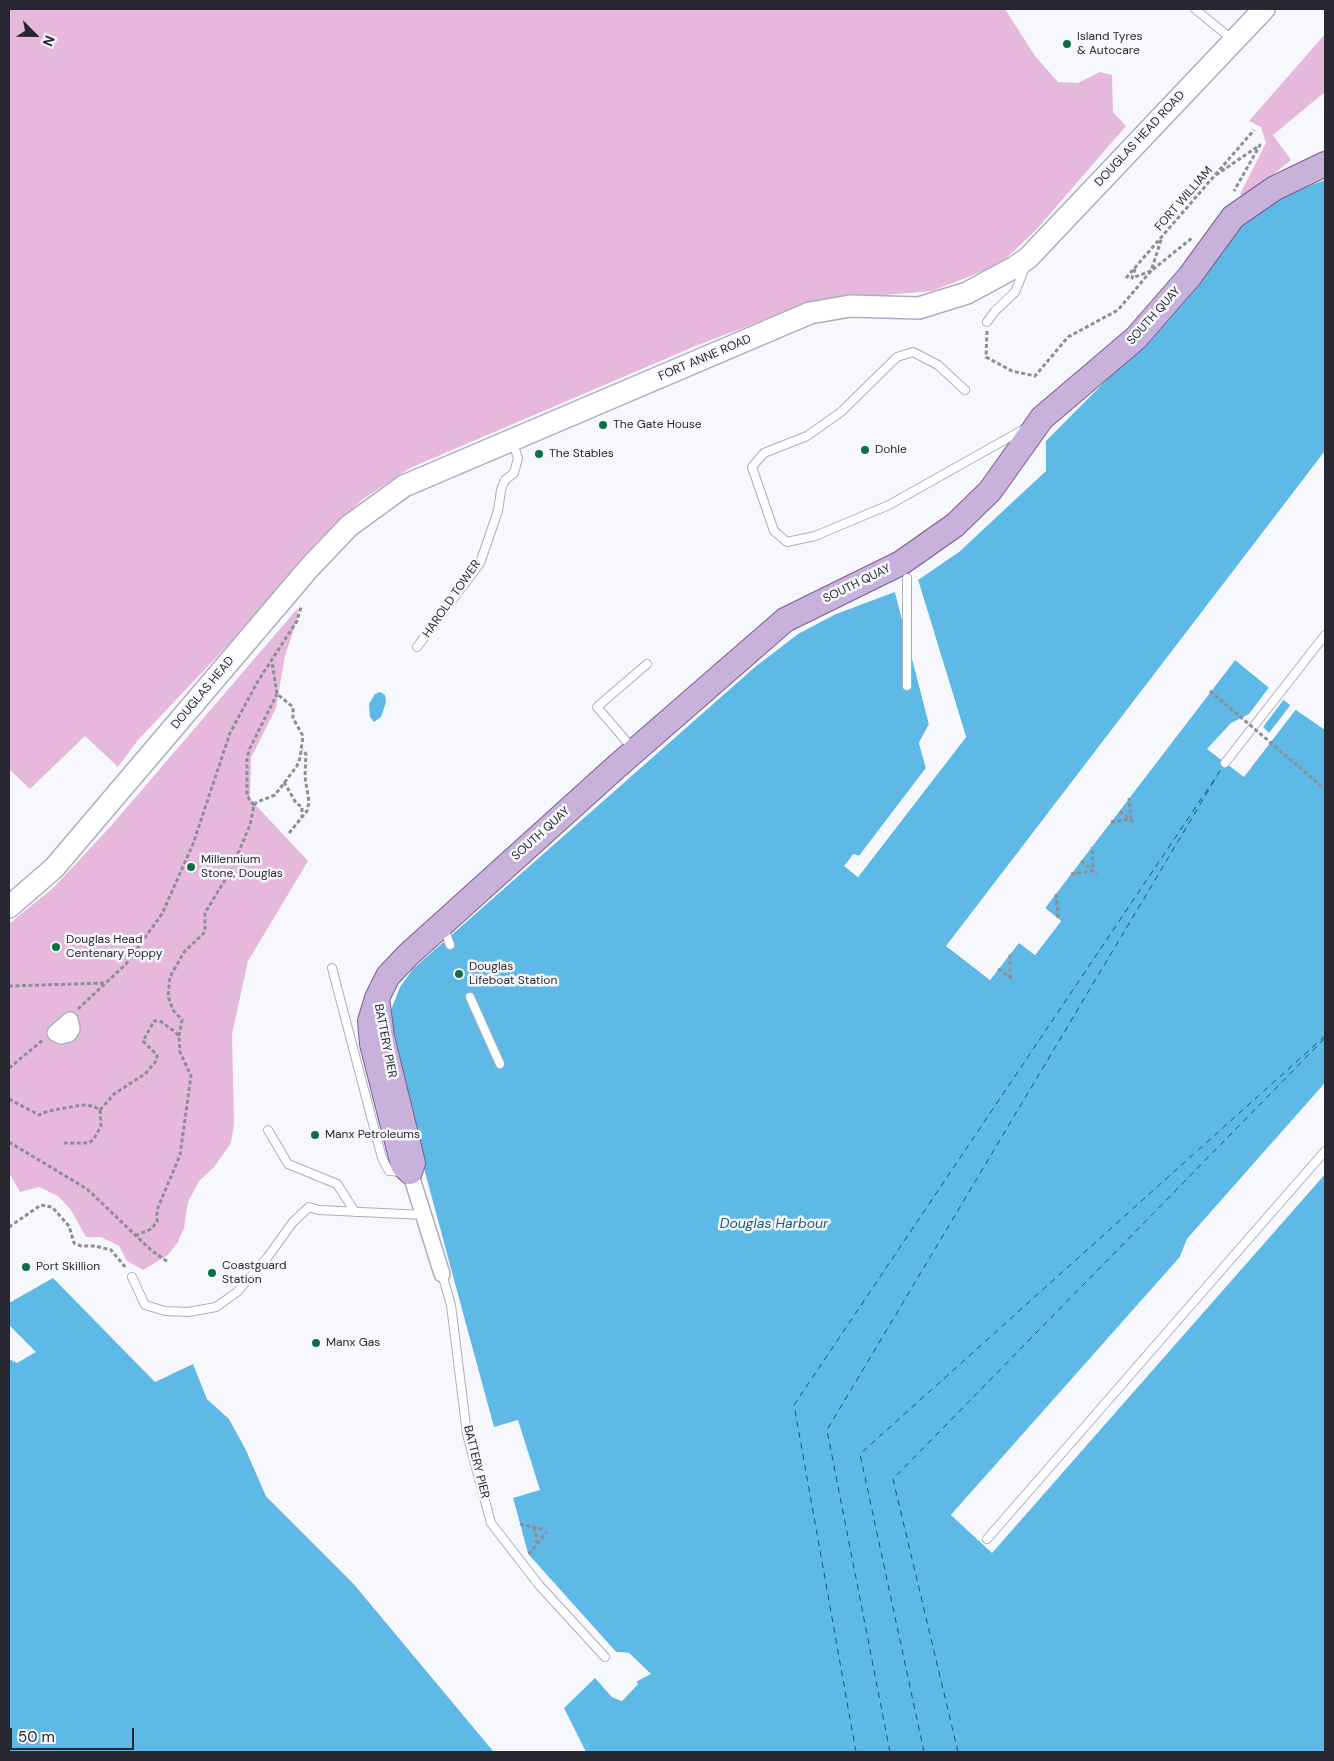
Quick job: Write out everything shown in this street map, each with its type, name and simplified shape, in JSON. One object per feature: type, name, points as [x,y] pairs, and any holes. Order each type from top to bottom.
[{"type":"main road","name":"DOUGLAS HEAD ROAD","points":[[1021,263],[1264,9]]},
{"type":"main road","name":"SOUTH QUAY","points":[[377,998],[388,976],[447,935],[635,751],[786,620],[901,563],[955,525],[990,491],[1042,418],[1136,338],[1190,276],[1234,218],[1276,188],[1325,164]]},
{"type":"main road","name":"FORT ANNE ROAD","points":[[404,486],[810,313],[850,306],[919,308],[967,293],[1021,263]]},
{"type":"main road","name":"DOUGLAS HEAD","points":[[9,907],[54,868],[310,568],[349,526],[404,486]]},
{"type":"main road","name":"BATTERY PIER","points":[[377,998],[370,1021],[372,1044],[403,1165],[410,1172]]},
{"type":"street","name":"BATTERY PIER","points":[[410,1172],[442,1274]]},
{"type":"lane","points":[[1195,9],[1233,40]]},
{"type":"lane","points":[[987,322],[995,310],[1015,292],[1021,263]]},
{"type":"lane","points":[[965,390],[938,365],[913,352],[897,357],[841,412],[806,436],[764,453],[752,467],[774,531],[787,542],[815,536],[840,526],[889,505],[1042,418]]},
{"type":"lane","name":"HAROLD TOWER","points":[[417,647],[480,563],[498,511],[501,490],[505,480],[514,473],[518,458],[511,439]]},
{"type":"lane","points":[[907,578],[907,686]]},
{"type":"lane","points":[[1226,763],[1325,635]]},
{"type":"lane","points":[[635,751],[598,708],[647,664]]},
{"type":"lane","points":[[332,968],[382,1158],[389,1172],[410,1172]]},
{"type":"lane","points":[[470,997],[500,1064]]},
{"type":"lane","points":[[268,1130],[288,1164],[338,1184],[356,1212]]},
{"type":"lane","points":[[987,1539],[1325,1151]]},
{"type":"lane","points":[[132,1277],[145,1305],[173,1312],[188,1312],[216,1307],[237,1292],[267,1258],[293,1222],[309,1207],[319,1210],[424,1215]]},
{"type":"lane","name":"BATTERY PIER","points":[[442,1274],[451,1305],[467,1434],[491,1523],[538,1585],[606,1657]]},
{"type":"path","name":"FORT WILLIAM","points":[[1126,278],[1254,130]]},
{"type":"path","points":[[1216,175],[1260,145],[1232,194]]},
{"type":"path","points":[[1151,272],[1162,237]]},
{"type":"path","points":[[987,322],[986,357],[1012,371],[1035,376],[1068,337],[1118,310],[1151,272],[1194,237]]},
{"type":"path","points":[[1136,266],[1132,278],[1151,272]]},
{"type":"path","points":[[72,1017],[126,964],[162,914],[193,844],[230,733],[298,621],[303,600]]},
{"type":"path","points":[[254,805],[247,796],[247,760],[249,750],[276,694],[272,661]]},
{"type":"path","points":[[1210,691],[1325,789]]},
{"type":"path","points":[[135,1236],[150,1229],[157,1222],[157,1210],[180,1155],[192,1076],[180,1052],[179,1036],[182,1020],[173,1010],[168,996],[170,976],[184,952],[205,932],[206,913],[232,868],[250,825],[254,805],[275,795],[297,766],[302,750],[303,736],[293,718],[292,707],[276,694]]},
{"type":"path","points":[[289,833],[302,818],[310,802],[305,777],[306,754],[302,750]]},
{"type":"path","points":[[284,782],[292,798],[302,808],[302,818]]},
{"type":"path","points":[[1129,798],[1130,819]]},
{"type":"path","points":[[1120,811],[1135,823]]},
{"type":"path","points":[[1111,822],[1130,819]]},
{"type":"path","points":[[1092,847],[1093,871]]},
{"type":"path","points":[[1081,861],[1098,874]]},
{"type":"path","points":[[1071,874],[1093,871]]},
{"type":"path","points":[[1056,894],[1058,919]]},
{"type":"path","points":[[1010,954],[1010,978]]},
{"type":"path","points":[[998,969],[1014,980]]},
{"type":"path","points":[[9,986],[105,983]]},
{"type":"path","points":[[64,1143],[89,1143],[94,1139],[101,1126],[100,1110],[114,1094],[145,1074],[157,1060],[156,1055],[143,1041],[154,1021],[171,1028],[179,1036]]},
{"type":"path","points":[[9,1068],[46,1037]]},
{"type":"path","points":[[9,1099],[38,1115],[48,1111],[82,1105],[93,1106],[100,1110]]},
{"type":"path","points":[[9,1142],[87,1189],[135,1236],[168,1262]]},
{"type":"path","points":[[9,1228],[41,1205],[52,1207],[69,1226],[74,1242],[81,1246],[95,1246],[111,1250],[132,1277]]},
{"type":"path","points":[[520,1524],[546,1531],[528,1554]]},
{"type":"path","points":[[534,1527],[537,1543]]},
{"type":"shaded area","points":[[9,9],[1005,9],[1035,56],[1058,82],[1078,83],[1100,72],[1112,75],[1113,112],[1126,126],[1037,229],[999,265],[932,291],[814,301],[698,345],[410,468],[363,499],[316,543],[229,644],[138,740],[118,767],[85,736],[30,789],[9,769]]},
{"type":"shaded area","points":[[1325,34],[1325,92],[1273,135],[1291,160],[1245,197],[1240,194],[1266,143],[1261,127],[1249,121]]},
{"type":"shaded area","points":[[298,608],[297,620],[285,656],[276,708],[251,758],[250,799],[308,861],[248,961],[232,1034],[234,1124],[231,1143],[214,1167],[199,1181],[188,1202],[184,1228],[178,1242],[168,1255],[143,1270],[127,1261],[119,1246],[101,1237],[86,1237],[71,1210],[58,1196],[39,1187],[20,1192],[9,1173],[9,924],[54,887],[110,827]]},
{"type":"water","name":"Douglas Harbour","points":[[1325,180],[1325,451],[947,946],[990,980],[1019,942],[1035,955],[1061,921],[1045,908],[1235,660],[1296,710],[1325,730],[1325,1083],[1187,1239],[1180,1257],[951,1515],[992,1552],[1325,1174],[1325,1752],[586,1752],[564,1708],[595,1678],[612,1697],[622,1701],[638,1684],[636,1682],[650,1674],[629,1653],[616,1652],[528,1554],[388,1035],[391,1010],[400,987],[413,969],[755,667],[798,634],[836,614],[895,592],[929,724],[919,743],[926,768],[859,856],[853,854],[845,866],[858,877],[966,737],[918,580],[959,552],[1046,471],[1046,441],[1168,318],[1248,216],[1293,192]]},
{"type":"water","points":[[380,692],[385,695],[386,702],[381,717],[374,722],[370,717],[369,704],[375,694]]},
{"type":"water","points":[[53,1278],[155,1382],[193,1364],[207,1399],[229,1419],[246,1450],[266,1496],[353,1583],[494,1752],[9,1752],[9,1359],[17,1363],[36,1352],[9,1325],[9,1303]]},
{"type":"pier","points":[[1325,451],[1325,455],[950,946],[990,976],[1017,940],[1035,952],[1058,922],[1043,910],[1043,907],[1233,659],[1235,660],[1045,908],[1061,921],[1035,955],[1019,943],[990,980],[946,946]]},
{"type":"pier","points":[[918,580],[966,737],[858,877],[844,866],[854,854],[859,856],[926,768],[919,743],[929,724],[895,592],[897,591],[932,724],[922,743],[929,769],[861,858],[854,857],[848,866],[858,874],[963,736],[916,581]]},
{"type":"pier","points":[[1270,686],[1285,698],[1263,727],[1269,733],[1292,703],[1297,708],[1244,777],[1207,749],[1231,723],[1249,714]]},
{"type":"pier","points":[[1325,1083],[1325,1087],[1189,1241],[1182,1258],[954,1515],[991,1549],[1325,1172],[992,1553],[951,1515],[1180,1257],[1187,1239]]},
{"type":"pier","points":[[451,1271],[494,1427],[518,1420],[540,1490],[513,1498],[528,1554],[616,1652],[629,1653],[651,1674],[636,1681],[638,1684],[622,1701],[612,1697],[594,1676],[597,1676],[613,1695],[622,1698],[634,1684],[634,1680],[647,1673],[627,1656],[614,1654],[526,1555],[449,1272]]},
{"type":"pier","points":[[193,1361],[209,1397],[232,1418],[249,1449],[268,1494],[355,1581],[497,1752],[494,1752],[353,1583],[266,1496],[230,1419],[207,1399]]},
{"type":"ferry route","points":[[856,1752],[794,1405],[1224,765]]},
{"type":"ferry route","points":[[890,1752],[827,1430],[1217,776]]},
{"type":"ferry route","points":[[924,1752],[860,1454],[1325,1036]]},
{"type":"ferry route","points":[[958,1752],[893,1479],[1325,1038]]},
{"type":"place","name":"Island Tyres & Autocare","points":[[1067,44]]},
{"type":"place","name":"The Gate House","points":[[603,425]]},
{"type":"place","name":"Dohle","points":[[865,450]]},
{"type":"place","name":"The Stables","points":[[539,454]]},
{"type":"place","name":"Millennium Stone, Douglas","points":[[191,867]]},
{"type":"place","name":"Douglas Head Centenary Poppy","points":[[56,947]]},
{"type":"place","name":"Douglas Lifeboat Station","points":[[459,974]]},
{"type":"place","name":"Manx Petroleums","points":[[315,1135]]},
{"type":"place","name":"Port Skillion","points":[[26,1267]]},
{"type":"place","name":"Coastguard Station","points":[[212,1273]]},
{"type":"place","name":"Manx Gas","points":[[316,1343]]}]
